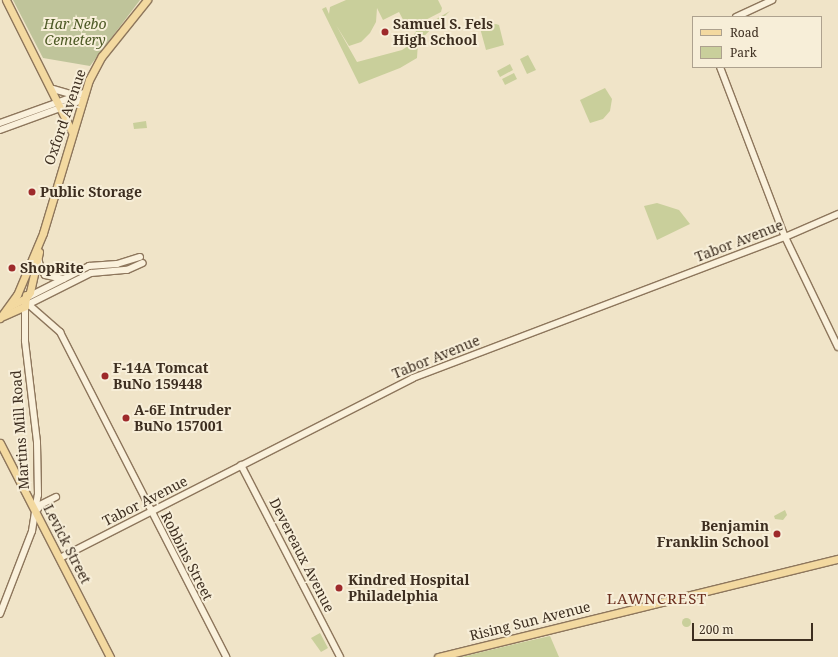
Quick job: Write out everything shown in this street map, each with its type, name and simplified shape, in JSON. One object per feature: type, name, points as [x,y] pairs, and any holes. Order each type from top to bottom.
[{"type":"main road","points":[[6,0],[53,89],[72,132]]},
{"type":"main road","name":"Oxford Avenue","points":[[1,317],[27,303],[43,233],[81,97],[102,56],[147,0]]},
{"type":"main road","name":"Oxford Avenue","points":[[1,317],[10,306],[31,263],[43,233]]},
{"type":"main road","name":"Martins Mill Road","points":[[27,303],[31,263]]},
{"type":"main road","name":"Oxford Avenue","points":[[10,306],[27,303]]},
{"type":"main road","name":"Levick Street","points":[[0,443],[110,657]]},
{"type":"main road","name":"Rising Sun Avenue","points":[[438,657],[838,559]]},
{"type":"street","points":[[738,16],[772,0]]},
{"type":"street","points":[[720,68],[785,237],[838,347]]},
{"type":"street","points":[[53,89],[81,97]]},
{"type":"street","points":[[0,130],[81,97]]},
{"type":"street","points":[[0,123],[60,105]]},
{"type":"street","name":"Tabor Avenue","points":[[60,558],[429,371],[785,237],[838,214]]},
{"type":"street","points":[[38,256],[41,269],[45,275],[64,279]]},
{"type":"street","points":[[27,303],[64,279],[89,266],[117,264],[140,256]]},
{"type":"street","points":[[27,303],[91,273],[127,270],[143,263]]},
{"type":"street","name":"Robbins Street","points":[[27,303],[60,332],[226,657]]},
{"type":"street","name":"Martins Mill Road","points":[[0,614],[14,581],[36,513],[37,442],[25,341],[27,303]]},
{"type":"street","name":"Devereaux Avenue","points":[[241,465],[340,657]]},
{"type":"street","points":[[36,513],[40,505],[56,497]]},
{"type":"green space","name":"Har Nebo Cemetery","points":[[13,0],[140,0],[90,66],[43,58]]},
{"type":"green space","points":[[346,0],[438,0],[442,8],[441,12],[408,29],[399,12],[383,20],[377,8],[376,22],[370,33],[361,42],[349,46],[336,25],[357,62],[402,50],[408,46],[416,31],[450,11],[418,42],[417,58],[400,68],[359,84],[322,9],[326,7],[329,14],[330,7]]},
{"type":"green space","points":[[496,24],[499,25],[504,45],[486,50],[480,28]]},
{"type":"green space","points":[[528,55],[536,70],[527,74],[520,59]]},
{"type":"green space","points":[[510,64],[513,70],[500,77],[497,71]]},
{"type":"green space","points":[[514,73],[517,79],[505,85],[502,79]]},
{"type":"green space","points":[[605,88],[612,99],[610,111],[603,119],[590,123],[580,100]]},
{"type":"green space","points":[[146,121],[147,128],[134,129],[133,123]]},
{"type":"green space","points":[[657,203],[679,210],[690,224],[657,240],[644,206]]},
{"type":"green space","points":[[785,510],[787,515],[783,520],[775,519],[774,516]]},
{"type":"green space","points":[[686,617],[691,622],[686,627],[681,622]]},
{"type":"green space","points":[[320,633],[328,648],[321,652],[311,638]]},
{"type":"green space","points":[[550,636],[559,657],[461,657],[515,644]]},
{"type":"place","name":"Samuel S. Fels High School","points":[[385,32]]},
{"type":"place","name":"Public Storage","points":[[32,192]]},
{"type":"place","name":"ShopRite","points":[[12,268]]},
{"type":"place","name":"F-14A Tomcat BuNo 159448","points":[[105,376]]},
{"type":"place","name":"A-6E Intruder BuNo 157001","points":[[126,418]]},
{"type":"place","name":"Benjamin Franklin School","points":[[777,534]]},
{"type":"place","name":"Kindred Hospital Philadelphia","points":[[339,588]]},
{"type":"district","name":"LAWNCREST","points":[[657,599]]}]
